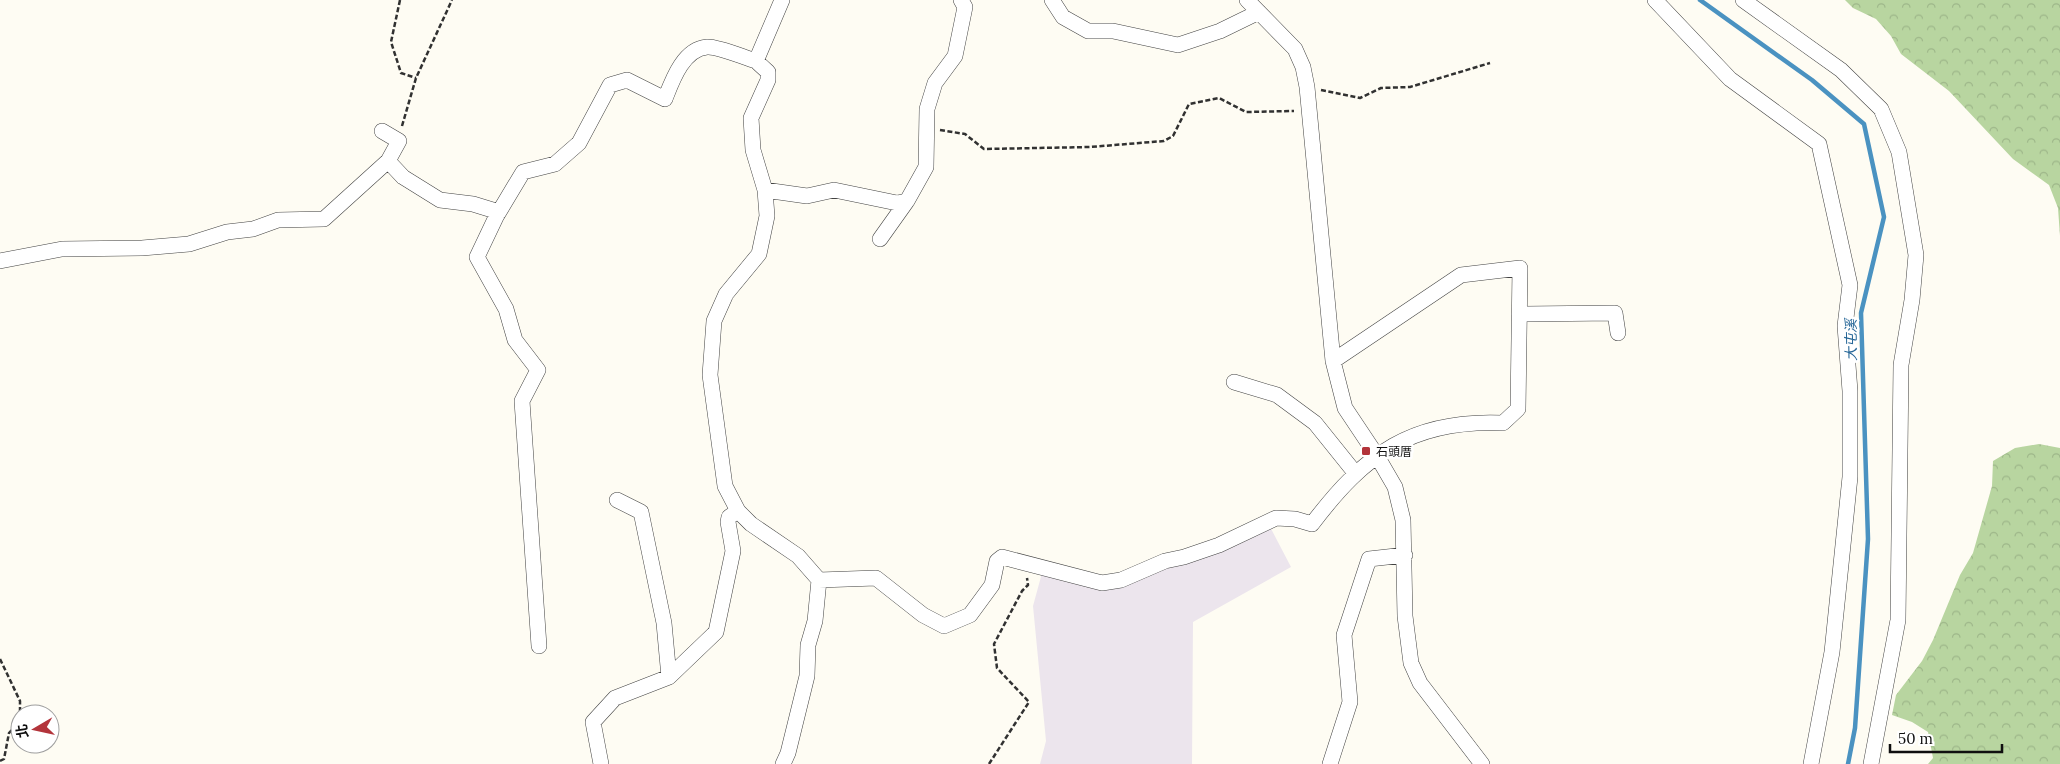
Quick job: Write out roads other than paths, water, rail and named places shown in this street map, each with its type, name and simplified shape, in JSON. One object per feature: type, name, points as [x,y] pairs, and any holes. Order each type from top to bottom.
[{"type":"street","points":[[756,61],[782,0]]},
{"type":"street","points":[[880,239],[907,201],[926,167],[927,109],[935,83],[955,56],[966,7],[961,0]]},
{"type":"street","points":[[1052,0],[1063,17],[1088,31],[1113,31],[1178,45],[1220,31],[1259,12]]},
{"type":"street","points":[[1247,0],[1295,49],[1303,67],[1307,87],[1333,360],[1345,408],[1378,456],[1395,488],[1403,520],[1405,616],[1412,662],[1420,683],[1482,764]]},
{"type":"street","points":[[1655,0],[1730,79],[1819,144],[1850,285],[1845,326],[1850,391],[1850,478],[1832,652],[1811,764]]},
{"type":"street","points":[[1743,0],[1841,70],[1881,109],[1899,152],[1916,255],[1912,300],[1901,365],[1898,620],[1871,764]]},
{"type":"street","points":[[539,646],[522,401],[538,370],[515,340],[506,309],[477,257],[499,212],[523,172],[555,164],[579,143],[610,85],[627,80],[665,99],[677,68],[697,50],[708,47],[756,61],[768,72],[768,80],[751,118],[753,150],[765,190],[767,216],[759,254],[726,294],[714,321],[710,375],[725,486],[738,511],[751,524],[798,556],[819,580],[815,621],[808,645],[807,676],[788,753],[783,764]]},
{"type":"street","points":[[0,261],[62,249],[142,248],[188,244],[227,232],[253,229],[278,220],[324,219],[388,161],[398,140],[382,131]]},
{"type":"street","points":[[388,161],[403,177],[440,200],[473,204],[499,212]]},
{"type":"street","points":[[765,190],[806,196],[834,190],[897,203],[907,201]]},
{"type":"street","points":[[819,580],[876,578],[923,615],[944,626],[970,615],[992,585],[997,561],[1002,557],[1024,561],[1102,583],[1121,580],[1165,561],[1184,558],[1219,545],[1276,518],[1295,518],[1312,524],[1336,492],[1387,447],[1429,429],[1471,422],[1503,423],[1518,409],[1520,268],[1461,275],[1333,360]]},
{"type":"street","points":[[1520,314],[1615,313],[1618,332]]},
{"type":"street","points":[[1234,382],[1277,395],[1315,423],[1356,474]]},
{"type":"street","points":[[617,500],[641,512],[664,623],[669,677]]},
{"type":"street","points":[[600,764],[593,722],[615,698],[669,677],[716,632],[733,551],[728,522],[729,517],[738,511]]},
{"type":"street","points":[[1330,764],[1350,702],[1344,635],[1369,558],[1405,555]]},
{"type":"waterway","name":"大屯溪","points":[[1700,0],[1812,80],[1864,124],[1884,217],[1861,313],[1868,539],[1855,728],[1848,764]]},
{"type":"place","name":"石頭厝","points":[[1366,451]]}]
